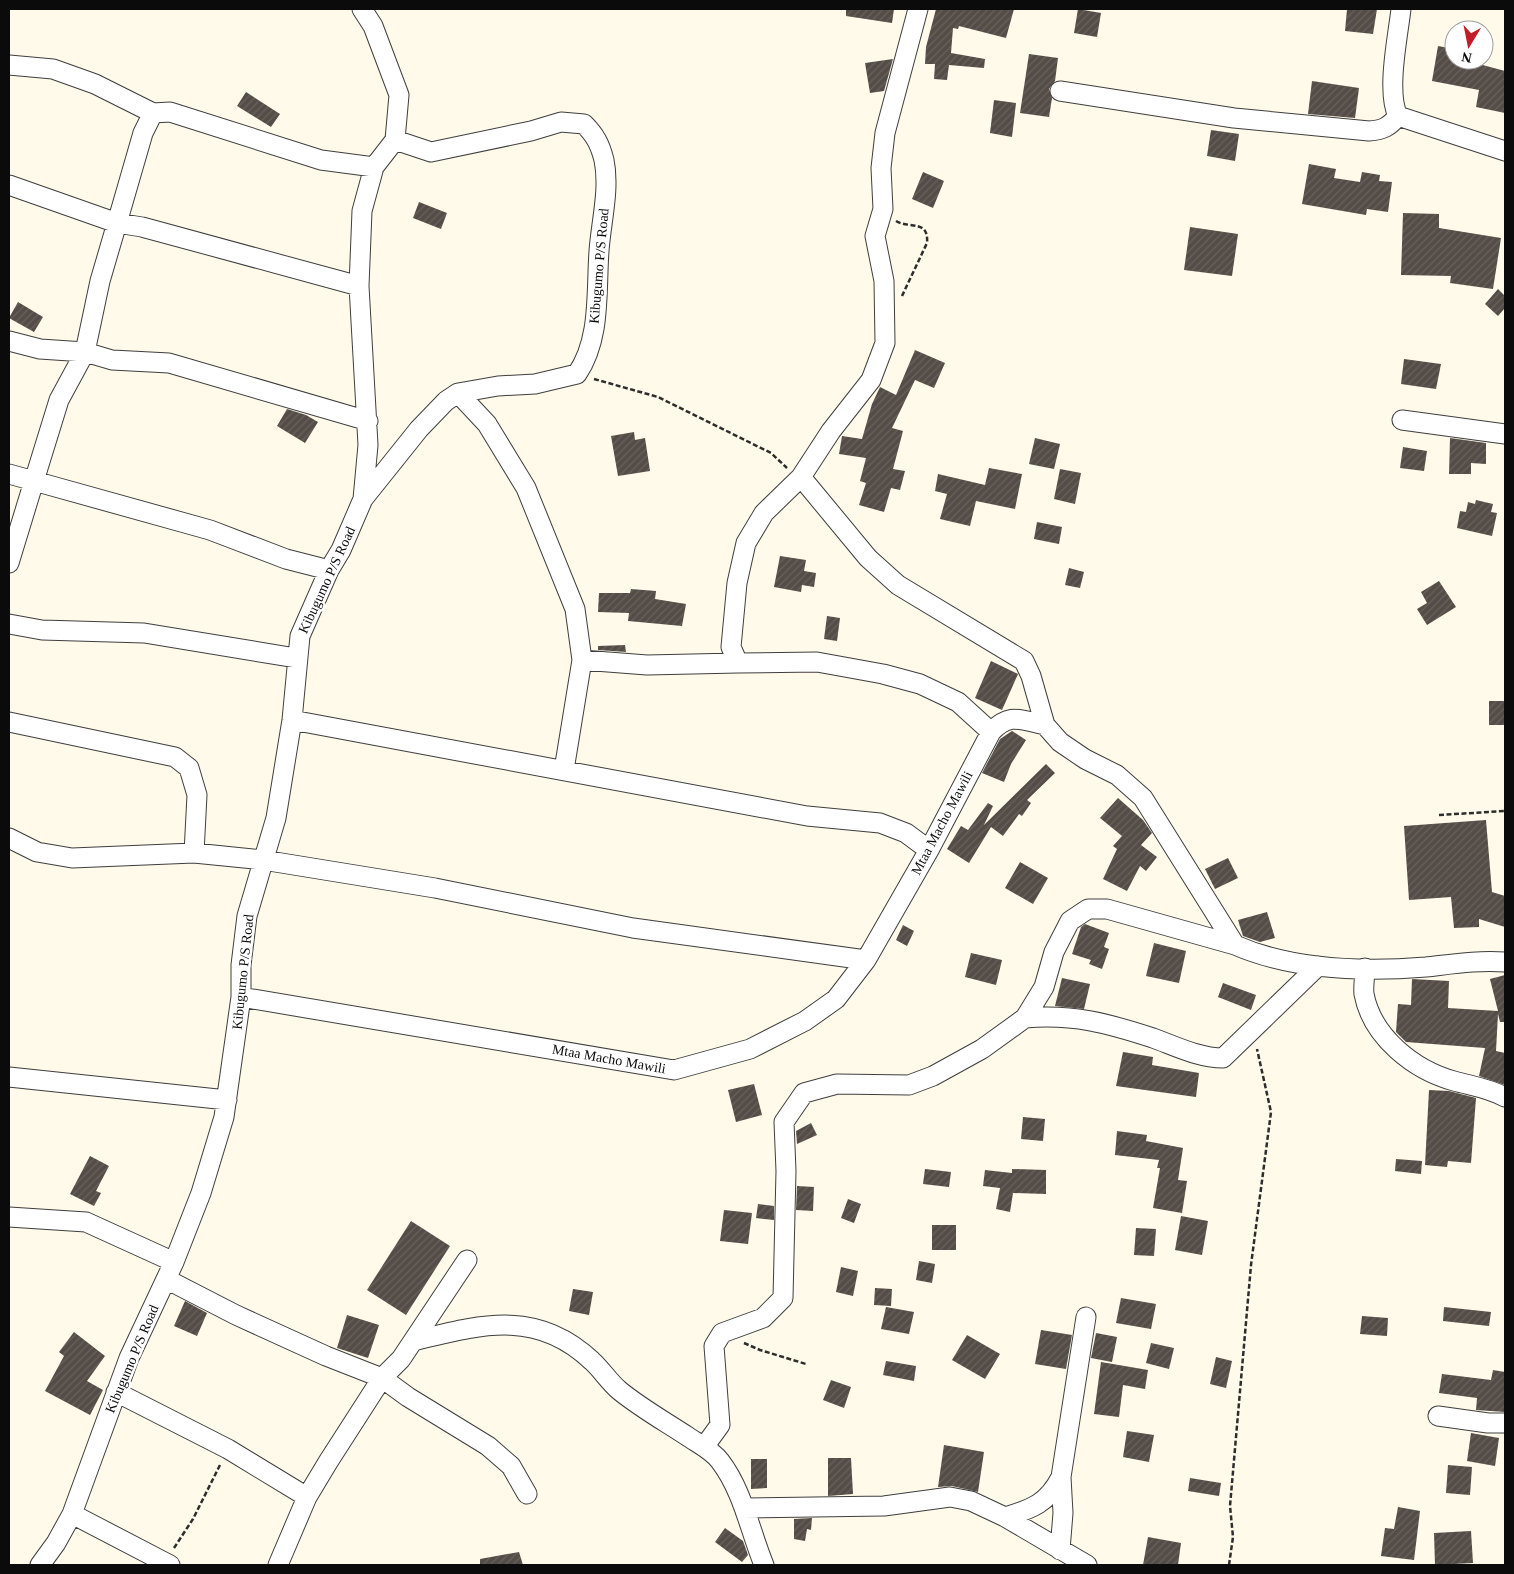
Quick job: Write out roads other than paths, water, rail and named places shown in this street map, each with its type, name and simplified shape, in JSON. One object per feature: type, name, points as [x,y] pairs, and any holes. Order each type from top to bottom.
[{"type":"street","points":[[362,9],[373,26],[399,95],[395,140],[374,167],[362,211],[359,286],[368,421],[368,445],[363,499]]},
{"type":"street","points":[[738,663],[731,647],[737,583],[746,543],[764,514],[796,480],[871,380],[885,343],[884,281],[875,236],[883,209],[881,168],[885,133],[918,9]]},
{"type":"street","points":[[1401,9],[1394,83],[1394,109],[1398,116],[1505,151]]},
{"type":"street","points":[[9,66],[53,69],[95,84],[152,113],[170,112],[321,160],[374,167]]},
{"type":"street","points":[[1060,91],[1234,118],[1368,131],[1389,126],[1398,116]]},
{"type":"street","points":[[9,563],[59,400],[85,352],[100,281],[142,134],[152,113]]},
{"type":"street","name":"Kibugumo P/S Road","points":[[40,1565],[56,1543],[72,1514],[116,1392],[170,1270],[201,1193],[224,1117],[242,997],[241,965],[247,916],[276,818],[292,720],[296,658],[300,636],[329,570],[341,550],[363,499],[419,428],[446,401],[458,393],[498,386],[536,384],[577,374],[587,360],[596,315],[599,251],[605,193],[604,161],[598,138],[584,124],[561,122],[531,132],[431,152],[395,140]]},
{"type":"street","points":[[9,185],[117,223],[142,227],[359,286]]},
{"type":"street","points":[[9,341],[40,350],[85,352],[112,360],[169,363],[368,421]]},
{"type":"street","points":[[458,393],[487,424],[526,488],[575,609],[582,660],[564,770]]},
{"type":"street","points":[[1402,420],[1505,434]]},
{"type":"street","points":[[9,474],[210,530],[286,559],[329,570]]},
{"type":"street","points":[[796,480],[868,558],[898,585],[1024,661],[1031,676],[1045,725],[1060,742],[1085,759],[1117,775],[1143,798],[1235,945]]},
{"type":"street","points":[[9,624],[42,630],[144,633],[296,658]]},
{"type":"street","points":[[582,660],[647,664],[817,662],[883,674],[920,684],[958,702],[991,732],[1002,721],[1014,719],[1045,725]]},
{"type":"street","points":[[292,720],[807,816],[880,823],[906,834],[929,850]]},
{"type":"street","points":[[9,722],[175,757],[189,768],[197,795],[194,853]]},
{"type":"street","name":"Mtaa Macho Mawili","points":[[242,997],[674,1070],[750,1049],[804,1021],[836,1000],[866,960],[929,850],[991,732]]},
{"type":"street","points":[[9,838],[37,852],[72,858],[194,853],[264,860],[435,888],[633,928],[866,960]]},
{"type":"street","points":[[704,1447],[720,1425],[714,1346],[722,1333],[763,1318],[783,1298],[786,1171],[784,1122],[804,1093],[838,1084],[909,1086],[933,1076],[982,1049],[1025,1018],[1044,987],[1054,952],[1070,920],[1088,909],[1107,909],[1235,945],[1277,961],[1318,966],[1365,968],[1411,968],[1467,961],[1505,962]]},
{"type":"street","points":[[1025,1018],[1053,1016],[1103,1022],[1214,1058],[1223,1058],[1229,1055],[1318,966]]},
{"type":"street","points":[[1365,968],[1364,993],[1367,1004],[1376,1026],[1389,1042],[1426,1070],[1454,1081],[1492,1090],[1505,1097]]},
{"type":"street","points":[[9,1077],[228,1100]]},
{"type":"street","points":[[9,1217],[86,1222],[170,1270],[236,1315],[326,1356],[382,1378],[408,1397],[488,1446],[511,1466],[527,1494]]},
{"type":"street","points":[[278,1565],[306,1497],[382,1378],[401,1359],[468,1260]]},
{"type":"street","points":[[1060,1550],[1063,1513],[1062,1477],[1086,1317]]},
{"type":"street","points":[[414,1341],[474,1326],[500,1324],[533,1327],[551,1334],[592,1361],[620,1390],[719,1459],[744,1508],[764,1565]]},
{"type":"street","points":[[116,1392],[228,1449],[306,1497]]},
{"type":"street","points":[[1438,1416],[1488,1423],[1505,1423]]},
{"type":"street","points":[[1005,1517],[1032,1509],[1055,1490],[1062,1477]]},
{"type":"street","points":[[744,1508],[884,1506],[950,1497],[971,1501],[1005,1517],[1088,1565]]},
{"type":"street","points":[[72,1514],[167,1564]]}]
